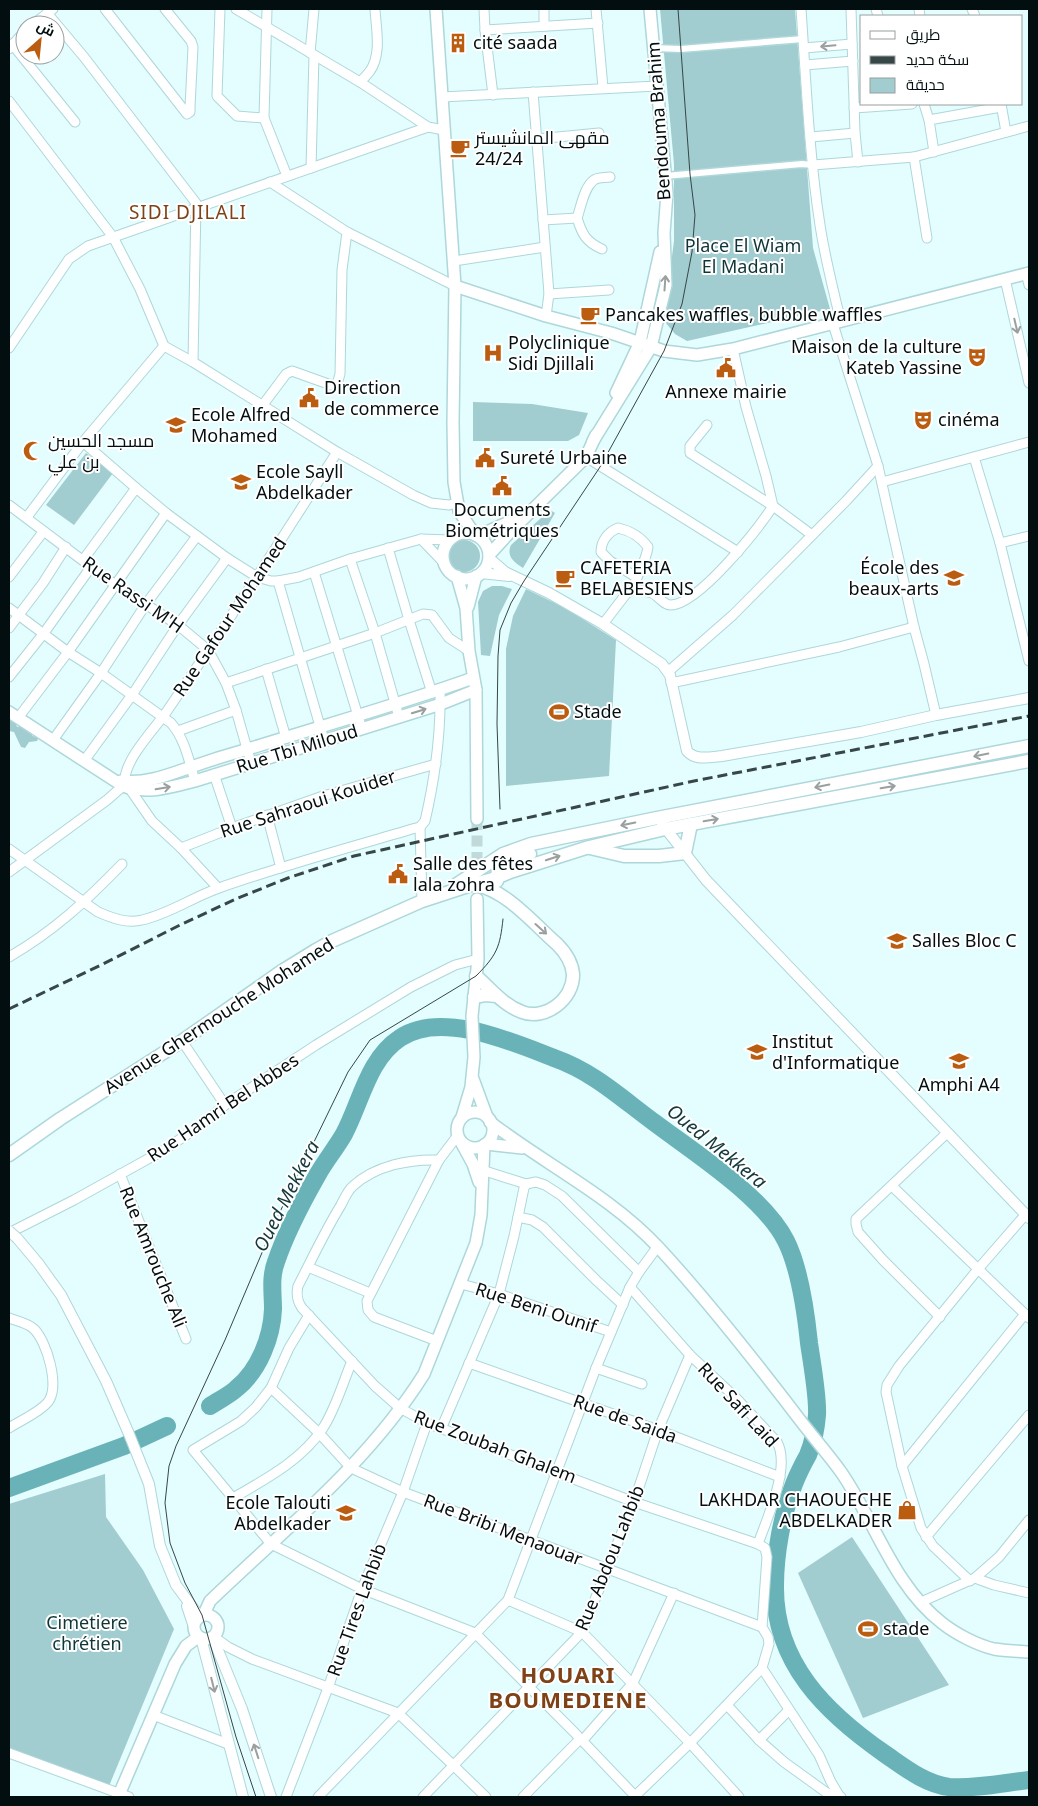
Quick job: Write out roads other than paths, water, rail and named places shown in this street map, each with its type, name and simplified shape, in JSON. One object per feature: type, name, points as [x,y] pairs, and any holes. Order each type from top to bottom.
[{"type":"main road","points":[[436,9],[455,286],[453,422],[454,482],[458,507],[454,537],[444,550],[445,564],[448,569],[457,576],[467,578],[478,574],[486,568],[489,557],[485,543],[477,535],[458,507]]},
{"type":"main road","name":"Bendouma Brahim","points":[[593,441],[652,347],[666,285],[664,233],[667,193],[650,9]]},
{"type":"main road","name":"Bendouma Brahim","points":[[489,557],[510,532],[586,457],[640,342],[664,233]]},
{"type":"main road","points":[[455,286],[546,316],[640,342],[664,351],[698,355],[733,349],[1028,273]]},
{"type":"main road","name":"Bendouma Brahim","points":[[477,535],[492,530],[532,510]]},
{"type":"main road","points":[[454,537],[469,533],[477,535]]},
{"type":"main road","points":[[467,616],[470,596],[478,574]]},
{"type":"main road","points":[[457,576],[467,616],[469,651],[476,690],[477,819]]},
{"type":"main road","points":[[13,715],[84,761],[124,784],[154,780],[473,678]]},
{"type":"main road","name":"Rue Tbi Miloud","points":[[124,784],[156,790],[195,781],[441,704],[476,690]]},
{"type":"main road","points":[[440,895],[511,851],[554,839],[1029,746]]},
{"type":"main road","points":[[440,895],[589,847],[665,829],[1029,761]]},
{"type":"main road","points":[[589,847],[624,856],[659,856],[685,853],[691,824]]},
{"type":"main road","points":[[504,897],[496,878],[499,869],[511,860],[586,837],[596,831]]},
{"type":"main road","points":[[471,885],[491,889],[504,897],[563,950],[572,968],[572,980],[564,997],[554,1009],[544,1013],[523,1013],[496,996],[476,976]]},
{"type":"main road","name":"Avenue Ghermouche Mohamed","points":[[9,1155],[60,1119],[182,1041],[282,971],[316,950],[422,901],[440,895]]},
{"type":"main road","points":[[477,899],[478,959],[472,1016],[474,1057],[472,1077],[462,1117],[457,1126],[459,1138],[473,1164],[481,1189]]},
{"type":"main road","points":[[474,997],[496,996]]},
{"type":"main road","points":[[122,1796],[182,1642],[200,1625],[214,1605],[218,1593],[351,1468],[400,1408],[424,1374],[476,1243],[480,1226],[485,1144],[492,1134],[472,1077]]},
{"type":"main road","points":[[462,1117],[472,1112],[477,1112],[488,1119],[527,1149],[588,1188],[618,1210],[658,1246],[698,1291],[841,1472],[863,1507],[891,1560],[921,1602],[943,1624],[981,1645],[998,1650],[1029,1652]]},
{"type":"main road","points":[[459,1138],[472,1147],[485,1144],[527,1149]]},
{"type":"main road","points":[[200,1625],[218,1625],[217,1632],[213,1637],[200,1625]]},
{"type":"street","points":[[105,9],[187,114],[190,112],[191,41],[165,9]]},
{"type":"street","points":[[220,9],[217,96],[238,116],[264,118]]},
{"type":"street","points":[[236,9],[360,82],[428,127],[444,130]]},
{"type":"street","points":[[267,9],[264,118],[286,176]]},
{"type":"street","points":[[310,168],[314,9]]},
{"type":"street","points":[[360,82],[370,71],[376,56],[375,9]]},
{"type":"street","points":[[484,9],[493,95]]},
{"type":"street","points":[[544,9],[544,26]]},
{"type":"street","points":[[596,9],[603,88]]},
{"type":"street","points":[[801,9],[810,137],[819,224],[837,323],[878,466],[936,715]]},
{"type":"street","points":[[850,9],[853,60],[858,77],[854,108],[858,162]]},
{"type":"street","points":[[50,11],[194,200],[196,208],[193,362]]},
{"type":"street","points":[[485,30],[598,23]]},
{"type":"street","points":[[654,48],[682,49],[803,43],[852,44]]},
{"type":"street","points":[[10,47],[75,122]]},
{"type":"street","points":[[805,65],[853,60]]},
{"type":"street","points":[[442,97],[657,86]]},
{"type":"street","points":[[533,92],[549,294],[546,316]]},
{"type":"street","points":[[9,101],[113,237],[140,288],[164,346],[193,362],[337,452],[413,495],[431,503],[458,507]]},
{"type":"street","points":[[854,108],[898,105]]},
{"type":"street","points":[[924,105],[929,120],[934,152]]},
{"type":"street","points":[[929,120],[1001,105],[1006,132]]},
{"type":"street","points":[[665,176],[802,164],[813,165],[914,157],[1029,126]]},
{"type":"street","points":[[9,348],[69,259],[88,246],[428,127]]},
{"type":"street","points":[[537,140],[600,133]]},
{"type":"street","points":[[810,137],[855,133]]},
{"type":"street","points":[[914,157],[927,238]]},
{"type":"street","points":[[602,250],[586,239],[577,218],[585,194],[592,181],[596,178],[610,177]]},
{"type":"street","points":[[270,182],[347,232],[455,286]]},
{"type":"street","points":[[543,220],[577,218]]},
{"type":"street","points":[[262,406],[286,374],[292,371],[332,385],[337,384],[340,374],[342,270],[347,232]]},
{"type":"street","points":[[454,261],[545,247]]},
{"type":"street","points":[[1028,273],[1029,285]]},
{"type":"street","points":[[1005,279],[1029,383]]},
{"type":"street","points":[[549,294],[609,290]]},
{"type":"street","points":[[27,518],[83,442],[164,346]]},
{"type":"street","points":[[633,589],[653,594],[670,605],[674,605],[694,594],[738,552],[761,524],[772,506],[766,476],[746,408],[733,349]]},
{"type":"street","points":[[707,425],[690,446],[690,453],[812,534]]},
{"type":"street","points":[[83,442],[166,513],[227,558],[258,577],[278,581],[314,572],[350,559],[421,539],[454,537]]},
{"type":"street","points":[[882,482],[1029,442]]},
{"type":"street","name":"Rue Gafour Mohamed","points":[[124,784],[128,768],[144,742],[258,577],[337,452]]},
{"type":"street","points":[[586,457],[738,552]]},
{"type":"street","points":[[974,457],[1000,543],[1029,661]]},
{"type":"street","points":[[668,671],[733,615],[846,502],[878,466]]},
{"type":"street","points":[[82,560],[136,488]]},
{"type":"street","name":"Rue Rassi M'H","points":[[10,509],[27,518],[114,584],[178,625],[208,650],[226,683],[236,710],[250,763]]},
{"type":"street","points":[[13,715],[68,652],[114,584],[166,513]]},
{"type":"street","points":[[603,624],[626,594],[633,589],[636,577],[647,556],[648,547],[630,531],[618,528],[611,531],[601,546],[601,552],[610,561],[636,577]]},
{"type":"street","points":[[9,577],[43,532]]},
{"type":"street","points":[[53,740],[101,673],[146,604],[197,536]]},
{"type":"street","points":[[1000,543],[1029,536]]},
{"type":"street","points":[[421,539],[445,564]]},
{"type":"street","points":[[9,628],[20,615],[66,547]]},
{"type":"street","points":[[9,849],[98,912],[111,918],[129,922],[154,916],[218,888],[420,827],[425,821],[436,764],[441,704],[409,620],[388,548]]},
{"type":"street","points":[[489,557],[499,567],[515,577],[549,593],[603,624],[662,664],[668,671],[672,683],[687,751],[701,758],[861,732],[936,715],[1029,698]]},
{"type":"street","points":[[84,761],[227,558]]},
{"type":"street","points":[[350,559],[375,633],[399,717]]},
{"type":"street","points":[[9,676],[44,633],[91,567]]},
{"type":"street","points":[[314,572],[362,728]]},
{"type":"street","points":[[478,574],[515,577]]},
{"type":"street","points":[[278,581],[324,740]]},
{"type":"street","points":[[9,608],[68,652],[163,716],[178,731],[195,781]]},
{"type":"street","points":[[226,683],[337,644],[375,633],[423,614],[432,616],[449,638],[469,651]]},
{"type":"street","points":[[672,683],[839,647],[914,627]]},
{"type":"street","points":[[266,669],[286,738]]},
{"type":"street","points":[[178,731],[236,710]]},
{"type":"street","name":"Rue Sahraoui Kouider","points":[[181,848],[322,796],[436,764]]},
{"type":"street","points":[[214,774],[232,828]]},
{"type":"street","points":[[9,872],[107,800],[124,784],[152,821],[181,848],[218,888]]},
{"type":"street","points":[[267,815],[281,868]]},
{"type":"street","points":[[657,818],[706,880],[1028,1216],[979,1268],[899,1366],[887,1385],[886,1392],[902,1466],[918,1519],[926,1537],[973,1579],[1029,1593]]},
{"type":"street","points":[[420,827],[422,901]]},
{"type":"street","points":[[9,957],[34,942],[85,902],[122,864]]},
{"type":"street","name":"Rue Hamri Bel Abbes","points":[[11,1234],[164,1150],[200,1125],[225,1104],[316,1045],[432,975],[454,964],[478,959]]},
{"type":"street","points":[[182,1041],[225,1104]]},
{"type":"street","points":[[940,1317],[882,1260],[858,1232],[856,1219],[947,1133]]},
{"type":"street","points":[[436,1341],[374,1318],[367,1306],[370,1294],[440,1160],[459,1138]]},
{"type":"street","name":"Rue Zoubah Ghalem","points":[[440,1160],[409,1161],[391,1166],[370,1174],[351,1187],[331,1221],[298,1286],[296,1293],[298,1302],[374,1386],[400,1408],[427,1423],[634,1502],[758,1544]]},
{"type":"street","points":[[482,1170],[526,1184],[536,1182],[545,1185],[562,1196],[639,1272]]},
{"type":"street","name":"Rue Amrouche Ali","points":[[120,1174],[186,1339]]},
{"type":"street","points":[[441,1429],[499,1294],[526,1184]]},
{"type":"street","points":[[892,1186],[1027,1316],[902,1466]]},
{"type":"street","points":[[518,1217],[532,1220],[543,1227],[623,1305]]},
{"type":"street","points":[[11,1234],[38,1263],[60,1295],[106,1381],[130,1434],[146,1474],[160,1546],[176,1585],[200,1625],[228,1744],[243,1797]]},
{"type":"street","points":[[318,1797],[508,1600],[596,1368],[630,1287],[658,1246]]},
{"type":"street","points":[[308,1267],[370,1294]]},
{"type":"street","name":"Rue Beni Ounif","points":[[460,1284],[499,1294],[611,1332]]},
{"type":"street","name":"Rue Safi Laid","points":[[630,1287],[690,1354],[777,1442],[781,1450],[780,1478],[758,1544]]},
{"type":"street","points":[[309,1315],[289,1348],[271,1388],[256,1407],[241,1422],[193,1450],[272,1544],[362,1589],[475,1633],[530,1687],[635,1797],[762,1668],[769,1644],[768,1637],[762,1627],[767,1557],[764,1548],[758,1544]]},
{"type":"street","points":[[9,1318],[33,1328],[40,1337],[47,1355],[53,1390],[48,1401],[40,1408],[9,1428]]},
{"type":"street","name":"Rue Abdou Lahbib","points":[[423,1797],[582,1632],[634,1502],[658,1430],[690,1354]]},
{"type":"street","points":[[233,1498],[273,1475],[292,1460],[319,1433],[334,1407],[352,1361]]},
{"type":"street","name":"Rue de Saida","points":[[469,1363],[658,1430],[780,1478]]},
{"type":"street","points":[[596,1368],[642,1384]]},
{"type":"street","name":"Rue Bribi Menaouar","points":[[271,1388],[319,1433],[351,1468],[403,1492],[762,1627]]},
{"type":"street","points":[[926,1537],[1029,1415]]},
{"type":"street","name":"Rue Tires Lahbib","points":[[286,1797],[328,1688],[362,1589],[403,1492],[427,1423]]},
{"type":"street","points":[[921,1602],[973,1579],[999,1557],[1029,1520]]},
{"type":"street","points":[[523,1797],[581,1740],[632,1683],[674,1594]]},
{"type":"street","points":[[508,1600],[582,1632],[690,1743],[739,1797]]},
{"type":"street","points":[[213,1637],[252,1659],[398,1713],[486,1797]]},
{"type":"street","points":[[213,1637],[242,1708],[270,1797]]},
{"type":"street","points":[[762,1668],[819,1754],[831,1782],[841,1797]]},
{"type":"street","points":[[727,1705],[759,1740],[824,1795],[841,1797]]},
{"type":"street","points":[[759,1740],[789,1710]]},
{"type":"street","points":[[153,1715],[228,1744]]},
{"type":"street","points":[[9,1753],[122,1796]]},
{"type":"waterway","name":"Oued Mekkera","points":[[210,1406],[228,1395],[245,1381],[263,1352],[272,1320],[273,1274],[285,1240],[312,1185],[344,1134],[373,1069],[389,1047],[400,1038],[417,1030],[435,1027],[456,1028],[498,1037],[568,1064],[595,1078],[745,1192],[776,1225],[791,1252],[804,1305],[816,1389],[817,1415],[811,1446],[794,1484],[783,1521],[776,1560],[775,1586],[777,1614],[783,1639],[794,1662],[808,1684],[824,1703],[863,1738],[923,1779],[949,1787],[969,1787],[1029,1780]]},
{"type":"waterway","name":"Oued Mekkera","points":[[9,1488],[124,1446],[167,1426]]},
{"type":"tunnel","points":[[477,819],[477,878]]},
{"type":"tram line","points":[[500,809],[497,724],[500,630],[511,603],[524,581],[600,467],[664,351],[682,304],[692,252],[695,215],[690,174],[678,9]]},
{"type":"tram line","points":[[256,1797],[236,1737],[202,1615],[185,1583],[170,1543],[165,1503],[169,1466],[176,1446],[225,1340],[275,1222],[348,1072],[370,1040],[476,976],[489,962],[499,944],[503,919]]},
{"type":"railway","points":[[9,1009],[238,898],[288,878],[354,856],[694,781],[1029,716]]},
{"type":"place","name":"cité saada","points":[[458,43]]},
{"type":"place","name":"مقهى المانشيستر 24/24","points":[[460,148]]},
{"type":"place","name":"Pancakes waffles, bubble waffles","points":[[590,315]]},
{"type":"place","name":"Polyclinique Sidi Djillali","points":[[493,353]]},
{"type":"place","name":"Maison de la culture Kateb Yassine","points":[[977,357]]},
{"type":"place","name":"Annexe mairie","points":[[726,368]]},
{"type":"place","name":"Direction de commerce","points":[[309,398]]},
{"type":"place","name":"cinéma","points":[[923,420]]},
{"type":"place","name":"Ecole Alfred Mohamed","points":[[176,425]]},
{"type":"place","name":"مسجد الحسين بن علي","points":[[33,451]]},
{"type":"place","name":"Sureté Urbaine","points":[[485,458]]},
{"type":"place","name":"Ecole Sayll Abdelkader","points":[[241,482]]},
{"type":"place","name":"Documents Biométriques","points":[[502,486]]},
{"type":"place","name":"CAFETERIA BELABESIENS","points":[[565,578]]},
{"type":"place","name":"École des beaux-arts","points":[[954,578]]},
{"type":"place","name":"Stade","points":[[559,712]]},
{"type":"place","name":"Salle des fêtes lala zohra","points":[[398,874]]},
{"type":"place","name":"Salles Bloc C","points":[[897,941]]},
{"type":"place","name":"Institut d'Informatique","points":[[757,1052]]},
{"type":"place","name":"Amphi A4","points":[[959,1061]]},
{"type":"place","name":"LAKHDAR CHAOUECHE ABDELKADER","points":[[907,1510]]},
{"type":"place","name":"Ecole Talouti Abdelkader","points":[[346,1513]]},
{"type":"place","name":"stade","points":[[868,1629]]},
{"type":"district","name":"SIDI DJILALI","points":[[188,212]]},
{"type":"district","name":"HOUARI BOUMEDIENE","points":[[568,1688]]},
{"type":"park label","name":"Place El Wiam El Madani","points":[[743,256]]},
{"type":"park label","name":"Cimetiere chrétien","points":[[87,1634]]}]
